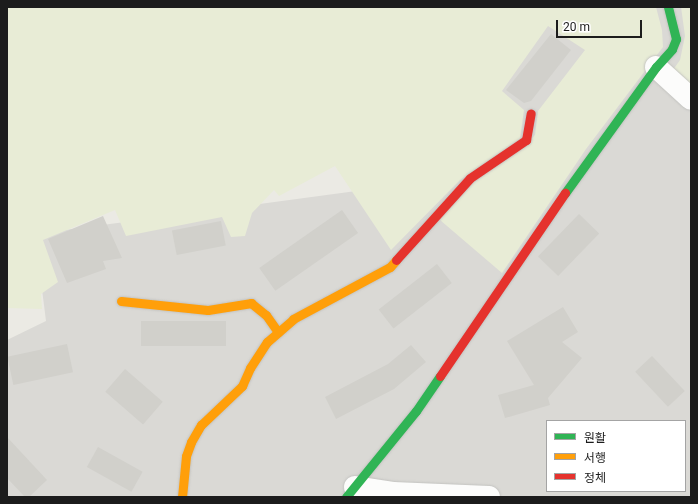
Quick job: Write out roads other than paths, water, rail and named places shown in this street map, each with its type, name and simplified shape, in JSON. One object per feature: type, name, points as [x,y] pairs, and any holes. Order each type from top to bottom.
[{"type":"street","points":[[351,492],[416,411],[481,319],[577,176],[656,67],[672,49],[676,40],[668,7]]},
{"type":"street","points":[[656,67],[691,99]]},
{"type":"street","points":[[182,497],[186,456],[191,442],[201,425],[242,386],[259,353],[278,332],[293,319],[390,267],[470,178],[526,140],[531,113]]},
{"type":"street","points":[[121,301],[208,310],[251,303],[266,315],[278,332]]},
{"type":"street","points":[[351,492],[489,497]]}]
